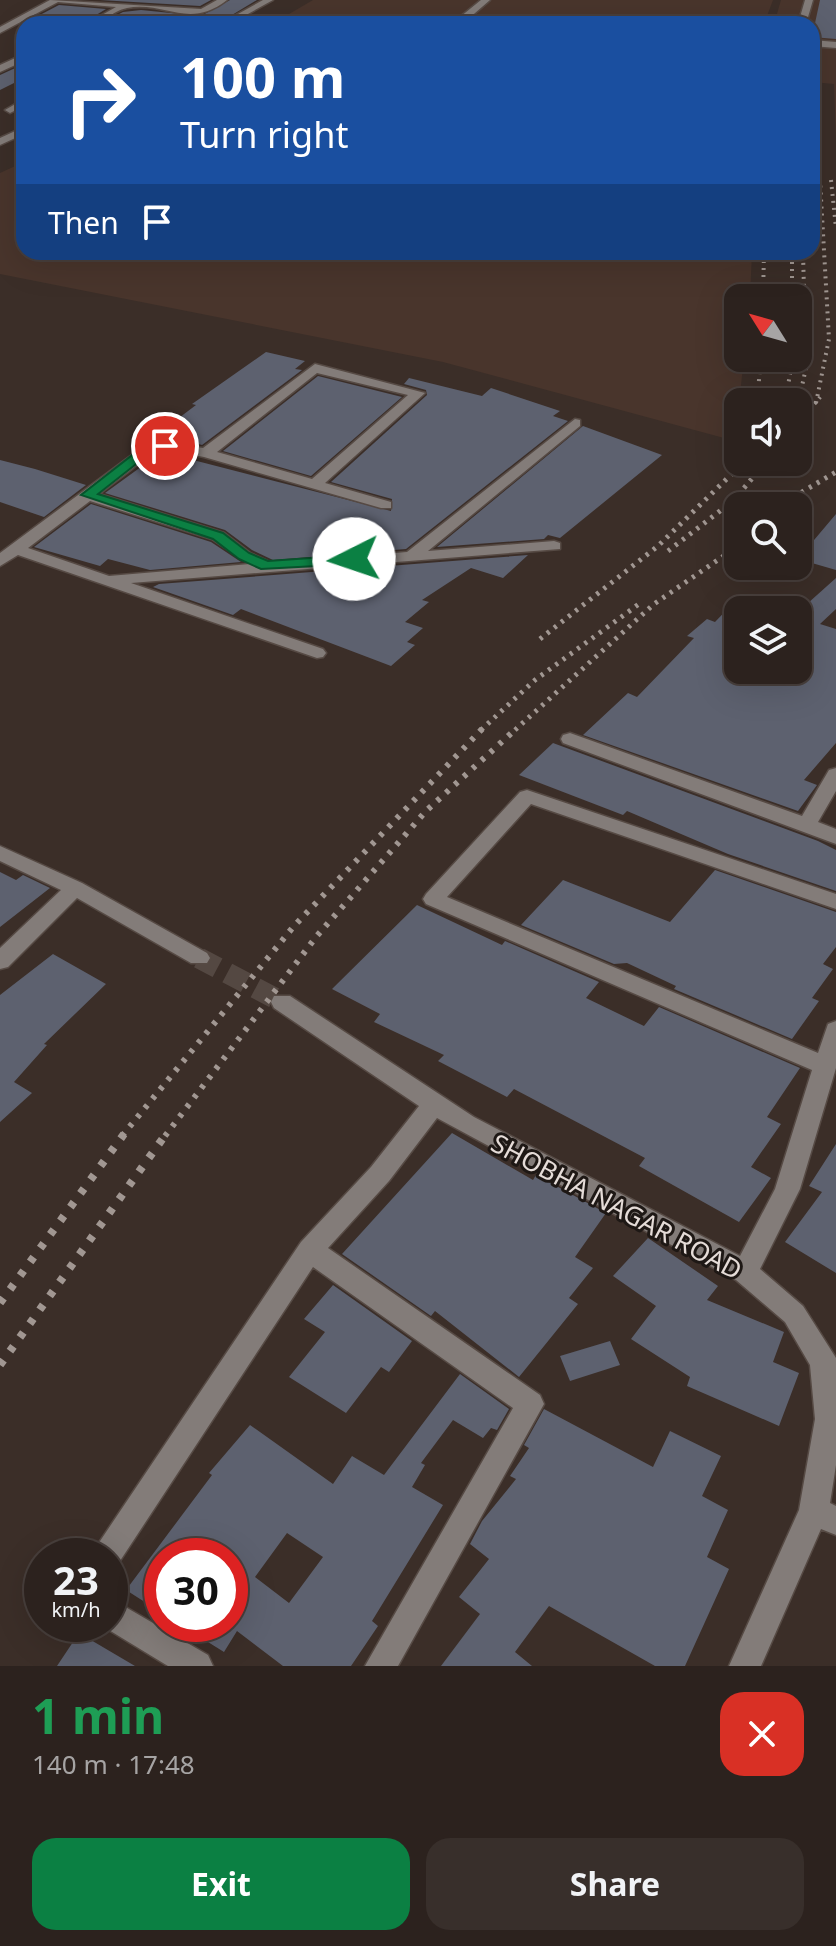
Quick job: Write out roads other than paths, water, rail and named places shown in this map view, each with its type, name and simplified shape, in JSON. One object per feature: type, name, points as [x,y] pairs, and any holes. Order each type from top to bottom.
[{"type":"street","points":[[27,16],[58,0],[202,12]]},
{"type":"street","points":[[106,16],[136,0]]},
{"type":"street","points":[[194,16],[223,0]]},
{"type":"street","points":[[239,16],[269,0]]},
{"type":"street","points":[[468,16],[486,0]]},
{"type":"street","points":[[10,110],[16,107]]},
{"type":"street","points":[[0,142],[6,136]]},
{"type":"street","points":[[206,453],[315,368],[418,393],[315,484]]},
{"type":"street","points":[[413,555],[575,423]]},
{"type":"street","points":[[0,561],[145,452],[165,446],[206,453],[386,505]]},
{"type":"street","points":[[88,495],[218,536],[244,556],[266,565]]},
{"type":"street","points":[[112,580],[266,565],[554,546]]},
{"type":"street","points":[[18,550],[317,653]]},
{"type":"street","points":[[570,739],[836,837]]},
{"type":"street","points":[[807,825],[836,774]]},
{"type":"street","points":[[824,1065],[433,899],[527,796],[836,902]]},
{"type":"street","points":[[0,853],[75,888],[199,958]]},
{"type":"street","points":[[0,961],[75,888]]},
{"type":"street","name":"SHOBHA NAGAR ROAD","points":[[282,1002],[465,1124],[745,1272],[794,1314],[824,1362],[829,1419],[825,1516],[745,1666]]},
{"type":"street","points":[[745,1272],[787,1189],[836,1030]]},
{"type":"street","points":[[117,1538],[310,1250],[380,1174],[434,1104]]},
{"type":"street","points":[[310,1250],[530,1404],[381,1666]]},
{"type":"street","points":[[128,1624],[197,1666]]},
{"type":"tunnel","points":[[199,958],[282,1002]]},
{"type":"railway","points":[[816,402],[829,339],[820,180]]},
{"type":"railway","points":[[831,180],[836,228]]},
{"type":"railway","points":[[763,284],[764,260]]},
{"type":"railway","points":[[802,388],[806,368],[803,260]]},
{"type":"railway","points":[[792,262],[792,284]]},
{"type":"railway","points":[[758,388],[760,372]]},
{"type":"railway","points":[[788,388],[790,372]]},
{"type":"railway","points":[[816,402],[821,396]]},
{"type":"railway","points":[[812,407],[816,402]]},
{"type":"railway","points":[[802,492],[836,472]]},
{"type":"railway","points":[[540,639],[658,546],[730,476]]},
{"type":"railway","points":[[668,551],[733,501],[754,476]]},
{"type":"railway","points":[[515,730],[654,604],[724,556]]},
{"type":"railway","points":[[482,729],[535,680],[639,604]]},
{"type":"railway","points":[[165,1136],[316,937],[426,811],[517,728]]},
{"type":"railway","points":[[122,1136],[294,926],[482,729]]},
{"type":"railway","points":[[0,1303],[124,1134]]},
{"type":"railway","points":[[0,1365],[166,1134]]}]
